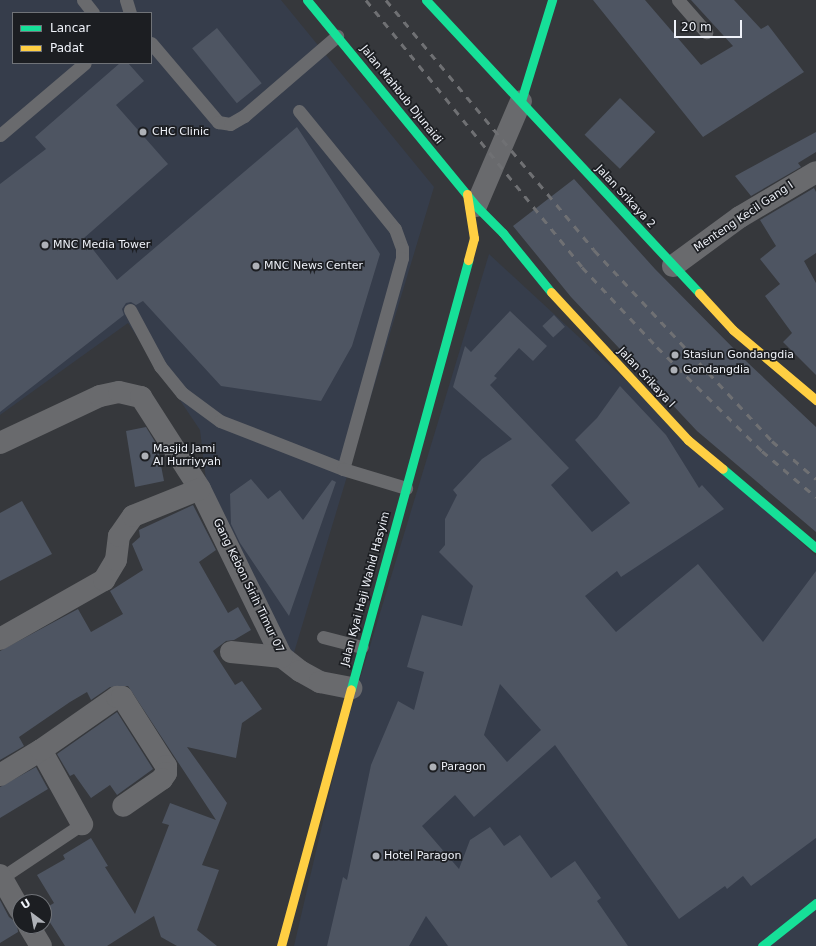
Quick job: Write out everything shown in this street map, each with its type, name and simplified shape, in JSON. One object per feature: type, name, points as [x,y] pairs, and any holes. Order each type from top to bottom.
[{"type":"street","name":"Jalan Mahbub Djunaidi","points":[[307,0],[472,200]]},
{"type":"street","name":"Jalan Srikaya 2","points":[[426,0],[734,330],[816,400]]},
{"type":"street","points":[[474,238],[471,208],[472,200],[521,101],[552,0]]},
{"type":"street","name":"Menteng Kecil Gang I","points":[[673,266],[740,217],[816,172]]},
{"type":"street","name":"Jalan Srikaya I","points":[[472,200],[503,233],[562,305],[688,440],[816,548]]},
{"type":"street","points":[[474,238],[485,230],[503,233]]},
{"type":"street","name":"Jalan Kyai Haji Wahid Hasyim","points":[[281,946],[474,238]]},
{"type":"street","name":"Gang Kebon Sirih Timur 07","points":[[0,443],[100,396],[119,392],[140,397],[200,488],[282,657],[300,671],[320,682],[351,688]]},
{"type":"street","points":[[0,639],[104,580],[116,560],[119,536],[133,516],[200,488]]},
{"type":"street","points":[[231,652],[282,657]]},
{"type":"street","points":[[0,775],[41,750],[117,697],[122,697],[166,766],[166,773],[162,779],[123,806]]},
{"type":"street","points":[[41,750],[82,824]]},
{"type":"street","points":[[1,877],[12,896]]},
{"type":"street","points":[[770,943],[816,904]]},
{"type":"street","points":[[34,934],[41,946]]},
{"type":"lane","points":[[83,0],[92,12]]},
{"type":"lane","points":[[126,0],[130,12]]},
{"type":"lane","points":[[678,0],[706,32]]},
{"type":"lane","points":[[152,44],[218,122],[230,124],[244,116],[337,36]]},
{"type":"lane","points":[[0,135],[84,64]]},
{"type":"lane","points":[[299,112],[394,229],[402,248],[402,258],[343,469]]},
{"type":"lane","points":[[130,310],[160,366],[182,393],[220,421],[343,469],[406,488]]},
{"type":"lane","points":[[323,636],[362,647]]},
{"type":"lane","points":[[1,877],[82,824]]},
{"type":"shaded area","points":[[0,0],[281,0],[434,187],[293,656],[212,530],[200,430],[128,323],[0,415]]},
{"type":"shaded area","points":[[489,254],[816,556],[816,946],[294,946],[343,735]]},
{"type":"building","points":[[593,0],[645,0],[701,65],[733,46],[691,0],[734,0],[761,29],[768,25],[804,72],[703,137]]},
{"type":"building","points":[[217,28],[262,83],[237,103],[192,48]]},
{"type":"building","points":[[119,64],[129,64],[144,81],[116,105],[168,164],[84,238],[117,280],[297,127],[380,254],[352,346],[321,401],[221,386],[143,301],[136,305],[131,302],[126,303],[122,309],[124,315],[0,412],[0,184],[46,149],[35,137]]},
{"type":"building","points":[[620,98],[655,132],[620,169],[585,135]]},
{"type":"building","points":[[816,132],[816,152],[798,163],[801,167],[751,196],[735,176]]},
{"type":"building","name":"Stasiun Gondangdia","points":[[574,179],[655,269],[747,362],[816,427],[816,532],[697,431],[571,297],[513,226]]},
{"type":"building","points":[[814,188],[816,192],[816,253],[804,261],[816,283],[816,375],[783,342],[792,333],[765,296],[780,284],[760,259],[776,246],[760,220]]},
{"type":"building","points":[[510,311],[547,346],[533,361],[519,348],[494,376],[497,378],[490,385],[569,468],[551,485],[592,532],[630,503],[575,440],[597,418],[620,386],[666,435],[699,488],[702,485],[724,509],[621,577],[617,571],[585,596],[616,632],[698,564],[763,642],[816,571],[816,838],[751,886],[743,876],[727,889],[725,886],[679,919],[555,745],[474,817],[455,795],[422,826],[459,869],[470,840],[490,827],[504,846],[520,835],[551,878],[575,861],[601,898],[597,901],[628,946],[448,946],[426,916],[409,946],[327,946],[343,877],[347,880],[371,765],[398,701],[414,710],[424,672],[407,667],[422,615],[462,626],[473,586],[439,552],[445,545],[445,519],[457,495],[453,490],[482,459],[512,439],[453,387],[465,346],[471,352]],"holes":[[[500,684],[541,730],[507,762],[484,735]]]},
{"type":"building","points":[[554,315],[565,327],[553,338],[542,326]]},
{"type":"building","name":"Masjid Jami Al Hurriyyah","points":[[146,427],[157,445],[164,481],[135,487],[126,431]]},
{"type":"building","points":[[251,479],[268,499],[280,490],[303,520],[332,480],[336,482],[289,616],[240,543],[231,524],[230,494]]},
{"type":"building","points":[[22,501],[52,554],[0,581],[0,513]]},
{"type":"building","points":[[193,505],[216,550],[199,562],[228,613],[238,607],[251,630],[234,640],[226,641],[213,651],[235,685],[242,681],[262,709],[242,723],[236,758],[187,747],[227,803],[202,865],[219,870],[197,930],[217,946],[177,946],[161,937],[154,916],[107,946],[65,946],[52,926],[52,904],[54,903],[52,900],[52,894],[49,894],[37,875],[65,859],[63,855],[91,838],[108,866],[105,867],[135,914],[169,825],[162,823],[170,803],[216,820],[128,686],[110,687],[91,700],[87,692],[19,737],[24,746],[0,760],[0,651],[78,609],[91,632],[123,614],[110,591],[143,570],[132,544],[140,537],[139,530]]},
{"type":"building","points":[[117,712],[153,769],[117,795],[110,785],[91,798],[74,774],[70,776],[57,754]]},
{"type":"building","points":[[36,767],[48,789],[0,818],[0,787]]},
{"type":"building","points":[[0,900],[9,917],[12,919],[12,934],[15,934],[0,943]]},
{"type":"railway","points":[[366,0],[582,267],[657,347],[762,451],[816,497]]},
{"type":"railway","points":[[386,0],[594,250],[772,441],[816,479]]},
{"type":"traffic: fast","points":[[307,0],[476,206],[503,233],[551,292]]},
{"type":"traffic: fast","points":[[426,0],[699,293]]},
{"type":"traffic: fast","points":[[521,101],[552,0]]},
{"type":"traffic: fast","points":[[351,689],[468,260]]},
{"type":"traffic: fast","points":[[723,469],[816,548]]},
{"type":"traffic: fast","points":[[762,946],[816,903]]},
{"type":"traffic: slow","points":[[467,194],[474,238],[468,260]]},
{"type":"traffic: slow","points":[[551,292],[688,440],[723,469]]},
{"type":"traffic: slow","points":[[699,293],[733,330],[816,400]]},
{"type":"traffic: slow","points":[[281,946],[351,689]]},
{"type":"place","name":"CHC Clinic","points":[[143,132]]},
{"type":"place","name":"MNC Media Tower","points":[[45,245]]},
{"type":"place","name":"MNC News Center","points":[[256,266]]},
{"type":"place","name":"Stasiun Gondangdia","points":[[675,355]]},
{"type":"place","name":"Gondangdia","points":[[674,370]]},
{"type":"place","name":"Masjid Jami Al Hurriyyah","points":[[145,456]]},
{"type":"place","name":"Paragon","points":[[433,767]]},
{"type":"place","name":"Hotel Paragon","points":[[376,856]]}]
